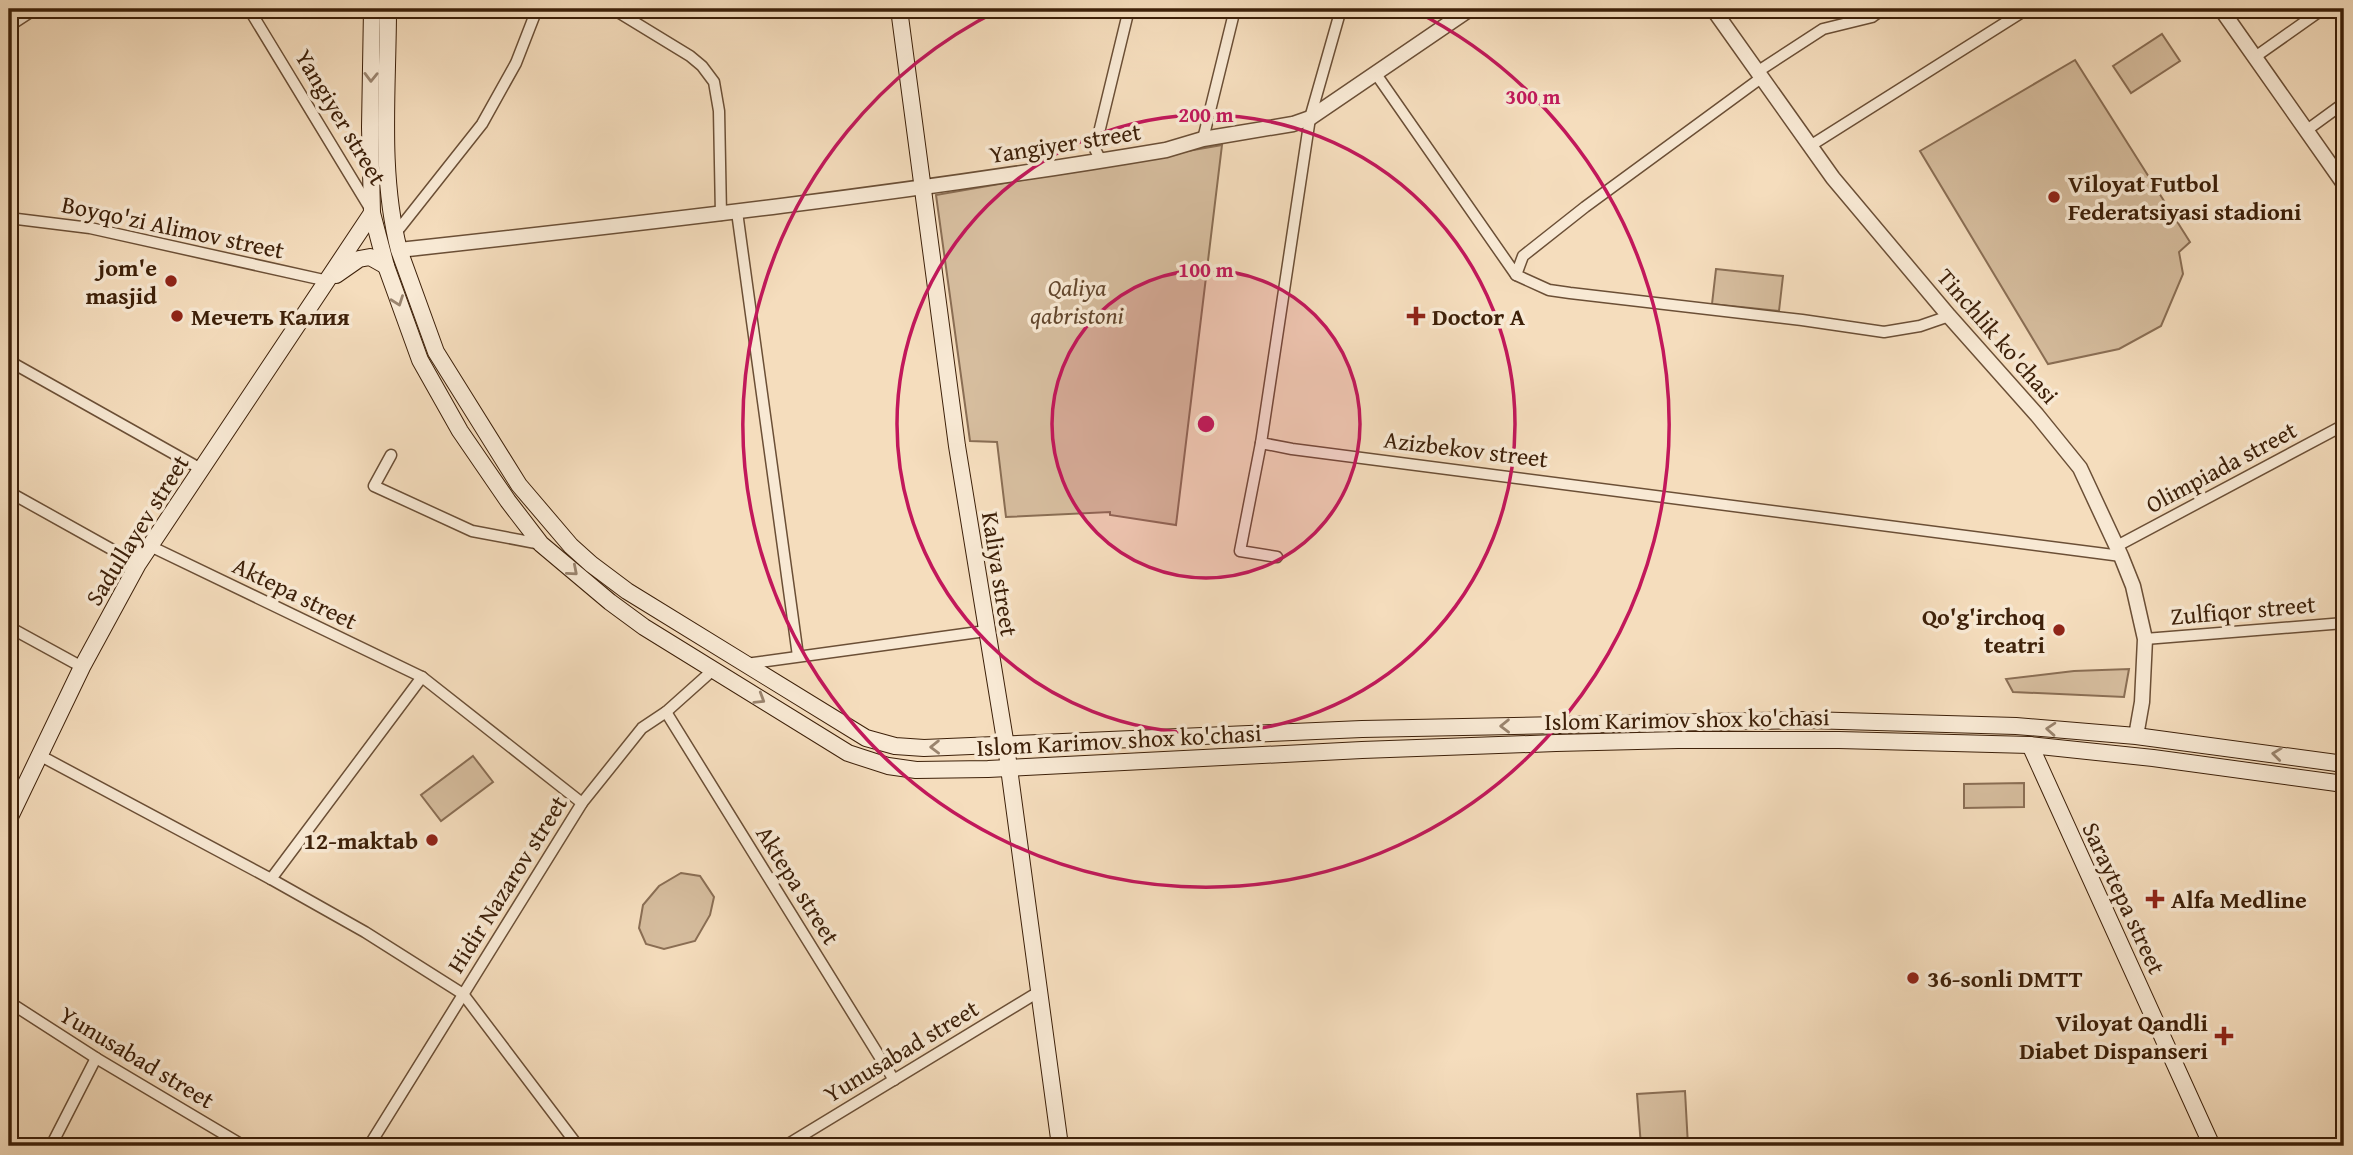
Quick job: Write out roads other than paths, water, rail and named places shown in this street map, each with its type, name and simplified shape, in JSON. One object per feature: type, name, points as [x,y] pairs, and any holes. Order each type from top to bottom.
[{"type":"main road","name":"Islom Karimov shox ko'chasi","points":[[372,9],[372,213],[386,267],[420,360],[460,431],[541,544],[610,602],[644,627],[848,753],[888,766],[916,770],[1619,741],[1839,740],[2030,746],[2153,758],[2344,784]]},
{"type":"main road","name":"Islom Karimov shox ko'chasi","points":[[388,9],[389,181],[399,250],[436,352],[522,488],[571,546],[591,564],[665,617],[866,738],[881,743],[924,748],[1365,729],[1807,720],[2015,726],[2136,736],[2344,764]]},
{"type":"main road","name":"Kaliya street","points":[[898,9],[957,446],[1006,746],[1059,1146]]},
{"type":"main road","name":"Sadullayev street","points":[[9,818],[82,667],[138,564],[372,213]]},
{"type":"main road","name":"Sadullayev street","points":[[328,281],[359,260],[370,257],[386,267]]},
{"type":"main road","points":[[508,501],[518,499],[522,488]]},
{"type":"main road","points":[[1619,741],[1615,737],[1614,729],[1621,723]]},
{"type":"main road","name":"Saraytepa street","points":[[2030,746],[2213,1146]]},
{"type":"street","points":[[9,26],[35,9]]},
{"type":"street","name":"Yangiyer street","points":[[249,9],[372,213]]},
{"type":"street","points":[[395,234],[482,124],[516,63],[537,9]]},
{"type":"street","points":[[613,9],[690,56],[714,82],[719,111],[721,215]]},
{"type":"street","points":[[1101,161],[1095,149],[1129,9]]},
{"type":"street","points":[[1203,139],[1235,9]]},
{"type":"street","points":[[1277,557],[1240,551],[1261,443],[1310,118],[1341,9]]},
{"type":"street","name":"Yangiyer street","points":[[399,250],[721,215],[924,188],[1166,150],[1203,139],[1293,124],[1310,118],[1470,9]]},
{"type":"street","name":"Tinchlik ko'chasi","points":[[1713,9],[1833,178],[2080,468],[2120,551],[2133,586],[2145,639],[2136,736]]},
{"type":"street","points":[[1516,275],[1523,256],[1759,75],[1823,29],[1872,17],[1883,9]]},
{"type":"street","points":[[1810,146],[2027,9]]},
{"type":"street","points":[[2221,9],[2344,184]]},
{"type":"street","points":[[2255,57],[2323,9]]},
{"type":"street","points":[[2336,9],[2344,20]]},
{"type":"street","points":[[1376,74],[1516,275],[1549,290],[1884,332],[1920,326],[1950,316]]},
{"type":"street","points":[[2306,130],[2344,103]]},
{"type":"street","points":[[737,212],[798,656]]},
{"type":"street","name":"Boyqo'zi Alimov street","points":[[9,218],[89,229],[328,281]]},
{"type":"street","points":[[9,361],[201,469]]},
{"type":"street","name":"Olimpiada street","points":[[2120,551],[2344,425]]},
{"type":"street","name":"Azizbekov street","points":[[1261,443],[1992,541],[2120,551]]},
{"type":"street","points":[[391,455],[374,486],[472,531],[541,544]]},
{"type":"street","points":[[9,492],[138,564]]},
{"type":"street","name":"Aktepa street","points":[[150,546],[422,677],[582,803]]},
{"type":"street","name":"Zulfiqor street","points":[[2145,639],[2344,623]]},
{"type":"street","points":[[9,627],[82,667]]},
{"type":"street","points":[[744,665],[986,631]]},
{"type":"street","name":"Hidir Nazarov street","points":[[369,1146],[582,803],[642,728],[666,712],[713,670]]},
{"type":"street","points":[[271,879],[422,677]]},
{"type":"street","name":"Aktepa street","points":[[666,712],[894,1080]]},
{"type":"street","points":[[39,755],[271,879],[365,932],[463,994],[579,1146]]},
{"type":"street","name":"Yunusabad street","points":[[785,1146],[1040,991]]},
{"type":"street","name":"Yunusabad street","points":[[9,1002],[96,1059],[244,1146]]},
{"type":"street","points":[[51,1146],[96,1059]]},
{"type":"place","name":"Viloyat Futbol Federatsiyasi stadioni","points":[[2054,197]]},
{"type":"place","name":"jom'e masjid","points":[[171,281]]},
{"type":"place","name":"Мечеть Калия","points":[[177,316]]},
{"type":"place","name":"Doctor A","points":[[1416,316]]},
{"type":"place","name":"Qo'g'irchoq teatri","points":[[2059,630]]},
{"type":"place","name":"12-maktab","points":[[432,840]]},
{"type":"place","name":"Alfa Medline","points":[[2155,899]]},
{"type":"place","name":"36-sonli DMTT","points":[[1913,978]]},
{"type":"place","name":"Viloyat Qandli Diabet Dispanseri","points":[[2224,1036]]},
{"type":"park label","name":"Qaliya qabristoni","points":[[1077,301]]}]
